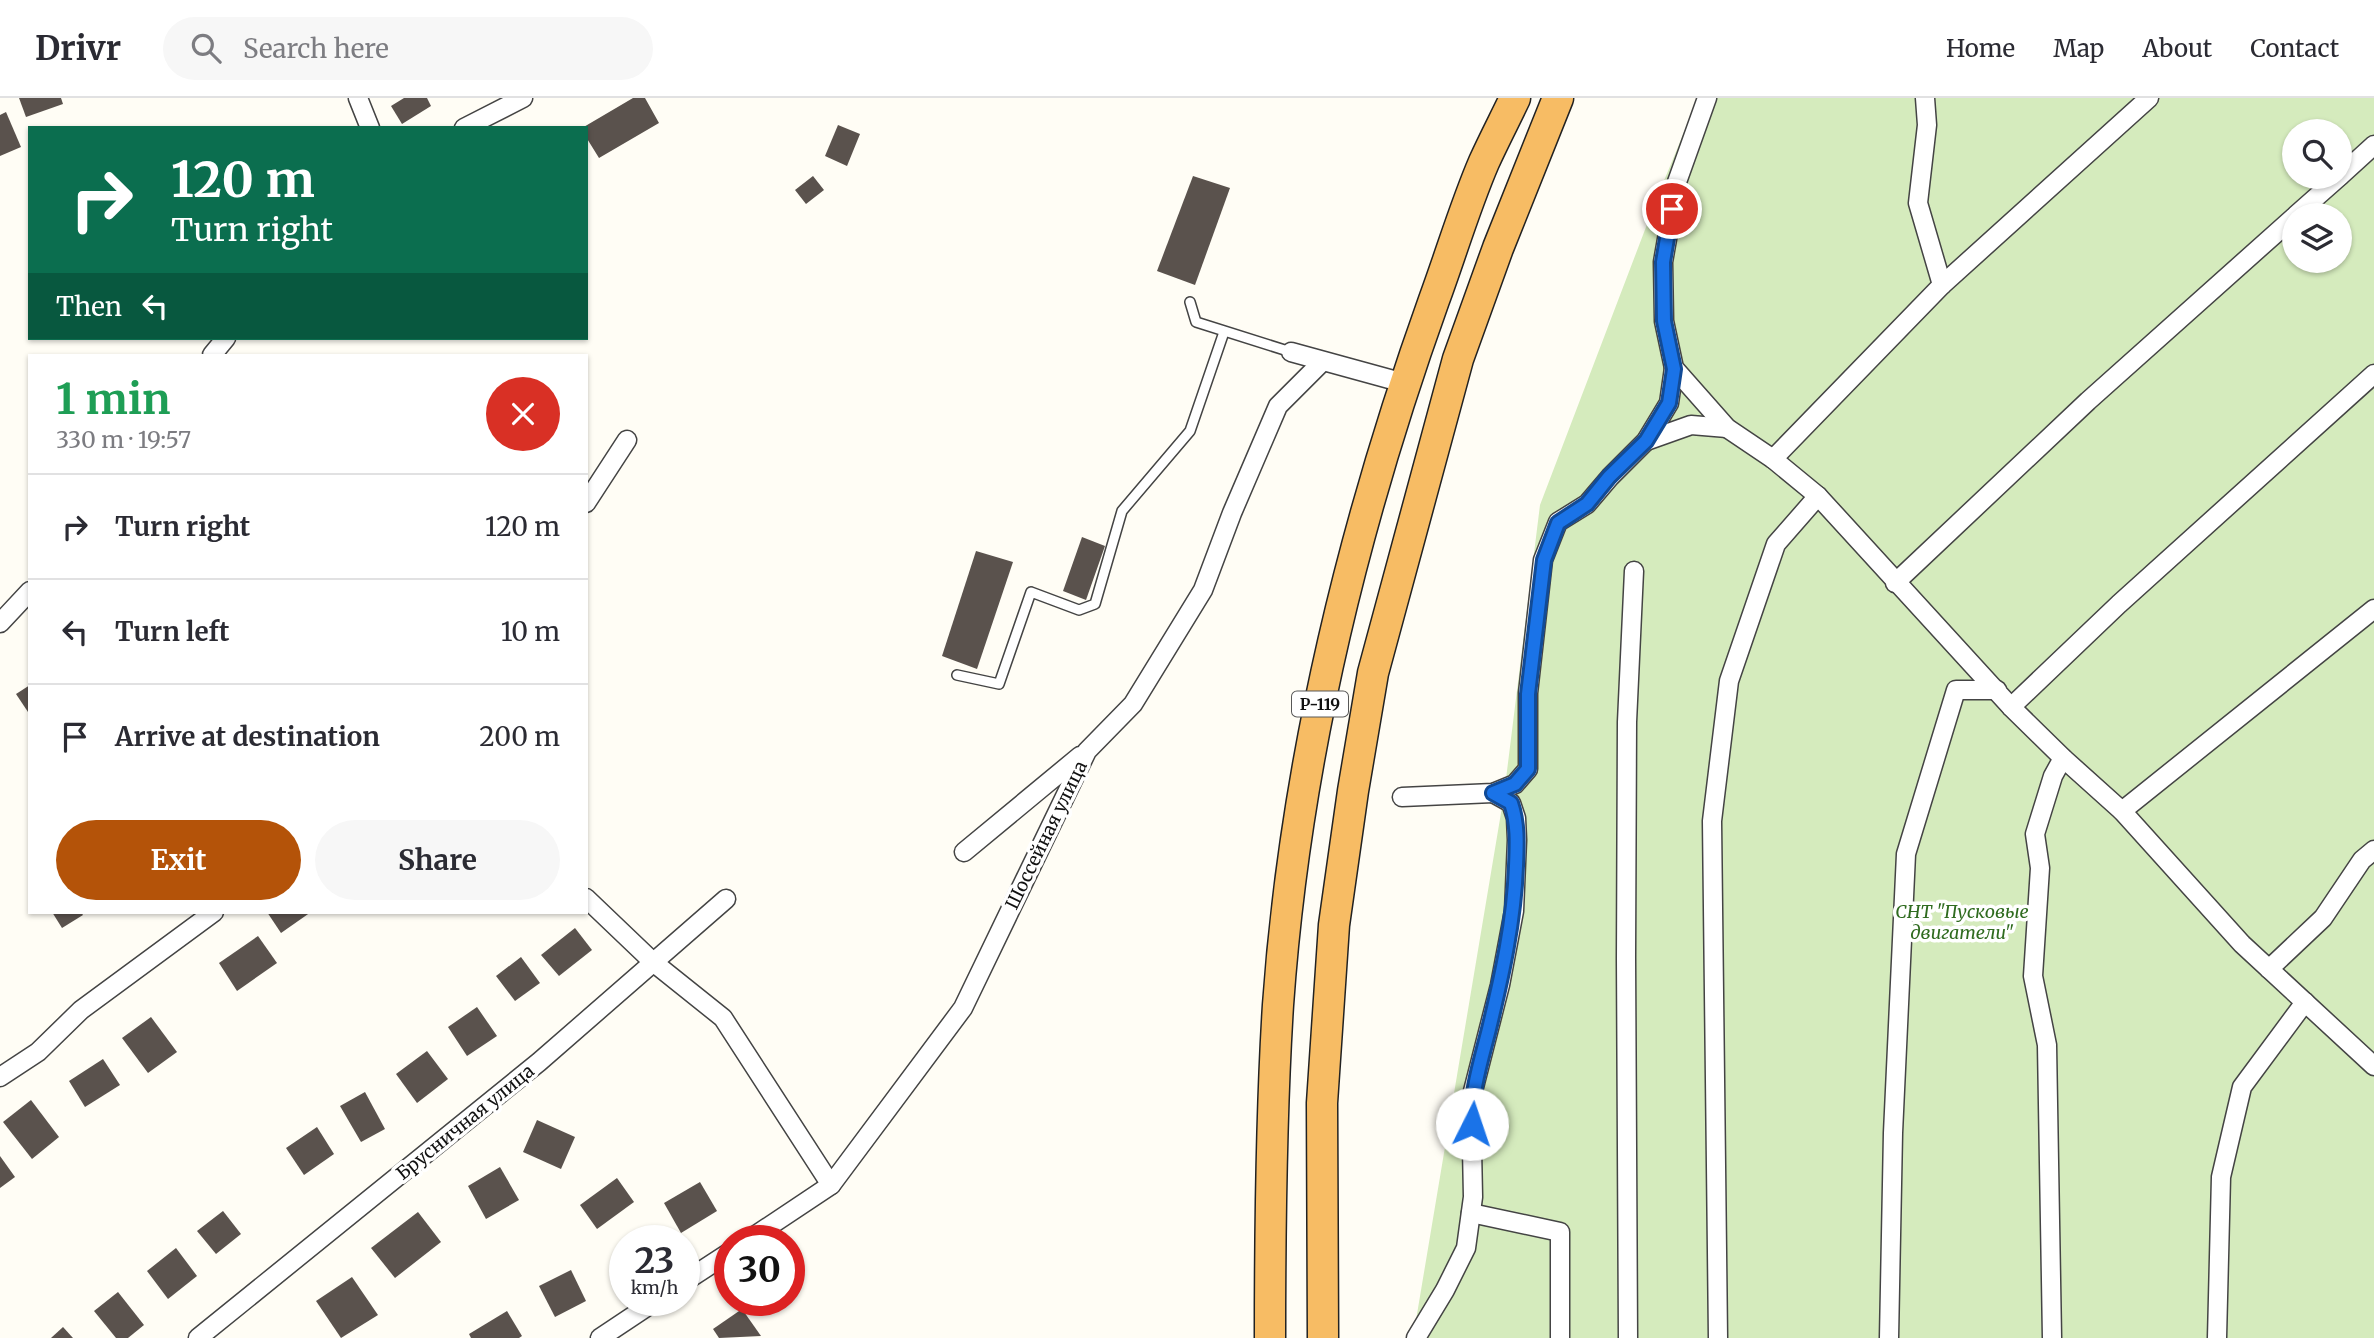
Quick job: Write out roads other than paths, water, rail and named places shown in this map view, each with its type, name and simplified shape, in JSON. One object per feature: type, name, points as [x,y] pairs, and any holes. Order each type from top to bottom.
[{"type":"highway","name":"Р-119","points":[[1270,1338],[1271,1153],[1279,1003],[1295,851],[1322,693],[1351,571],[1404,383],[1483,163],[1515,98]]},
{"type":"highway","name":"Р-119","points":[[1322,1338],[1322,1103],[1333,938],[1353,791],[1373,673],[1458,359],[1498,248],[1558,98]]},
{"type":"street","points":[[358,98],[369,126]]},
{"type":"street","points":[[468,126],[523,98]]},
{"type":"street","points":[[1402,797],[1493,793],[1515,784],[1528,769],[1528,694],[1542,573],[1558,523],[1587,504],[1609,477],[1646,441],[1669,403],[1674,369],[1664,321],[1663,262],[1677,182],[1707,98]]},
{"type":"street","points":[[1924,98],[1927,125],[1918,203],[1942,285]]},
{"type":"street","points":[[1773,459],[1942,285],[2149,98]]},
{"type":"street","points":[[2352,164],[2374,145]]},
{"type":"street","points":[[2309,203],[2325,189]]},
{"type":"street","points":[[1895,583],[2088,401],[2282,228]]},
{"type":"street","points":[[213,354],[224,340]]},
{"type":"street","points":[[1291,352],[1404,383]]},
{"type":"street","name":"Шоссейная улица","points":[[771,1225],[831,1185],[963,1008],[1087,751],[1133,704],[1203,590],[1278,406],[1322,362]]},
{"type":"street","points":[[1674,369],[1727,428],[1773,459],[1818,496],[2011,707],[2122,811],[2242,944],[2374,1066]]},
{"type":"street","points":[[2011,707],[2119,604],[2374,374]]},
{"type":"street","points":[[1646,441],[1692,425],[1727,428]]},
{"type":"street","points":[[588,500],[626,440]]},
{"type":"street","points":[[1718,1338],[1712,821],[1729,681],[1776,544],[1818,496]]},
{"type":"street","points":[[1628,1338],[1627,722],[1634,572]]},
{"type":"street","points":[[0,623],[28,593]]},
{"type":"street","points":[[2122,811],[2374,609]]},
{"type":"street","points":[[1889,1338],[1893,1133],[1906,854],[1956,690],[1997,690]]},
{"type":"street","points":[[964,852],[1087,751]]},
{"type":"street","points":[[2052,1338],[2047,1045],[2033,976],[2040,868],[2035,834],[2053,776],[2063,758]]},
{"type":"street","points":[[1416,1338],[1466,1248],[1473,1197],[1471,1099],[1500,985],[1514,911],[1516,818],[1511,803],[1493,793]]},
{"type":"street","points":[[2269,969],[2323,918],[2362,860],[2374,850]]},
{"type":"street","name":"Брусничная улица","points":[[198,1338],[539,1062],[726,899]]},
{"type":"street","points":[[588,900],[653,962],[723,1018],[831,1185]]},
{"type":"street","points":[[0,1077],[38,1052],[81,1010],[211,914]]},
{"type":"street","points":[[2217,1338],[2221,1177],[2242,1087],[2305,1002]]},
{"type":"street","points":[[1471,1213],[1560,1233],[1560,1338]]},
{"type":"street","points":[[600,1338],[633,1316]]},
{"type":"lane","points":[[1190,302],[1196,323],[1291,352]]},
{"type":"lane","points":[[957,675],[999,684],[1031,592],[1079,610],[1095,604],[1122,511],[1190,430],[1224,332]]},
{"type":"park label","name":"СНТ \"Пусковые двигатели\"","points":[[1962,921]]}]
